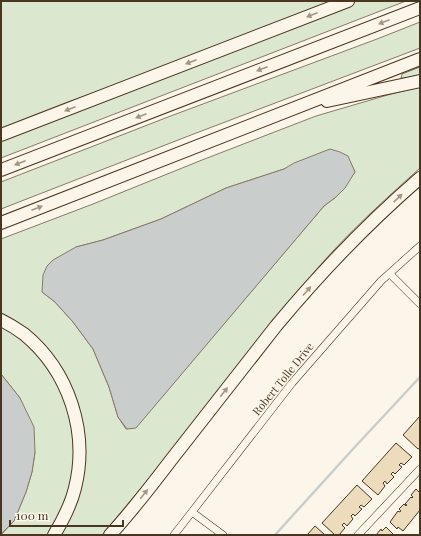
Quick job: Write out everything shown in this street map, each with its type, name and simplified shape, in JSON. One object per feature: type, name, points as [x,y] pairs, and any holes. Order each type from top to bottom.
[{"type":"highway","points":[[1,135],[348,1]]},
{"type":"highway","points":[[1,170],[420,8]]},
{"type":"highway","points":[[1,222],[420,59]]},
{"type":"highway","points":[[291,109],[420,81]]},
{"type":"highway","points":[[110,535],[138,502],[277,325],[308,289],[376,218],[420,178]]},
{"type":"highway","points":[[1,320],[24,334],[45,356],[55,369],[63,384],[75,415],[80,450],[75,488],[62,523],[54,535]]},
{"type":"street","name":"Robert Tolle Drive","points":[[174,535],[292,383],[381,282],[420,246]]},
{"type":"street","points":[[390,274],[420,304]]},
{"type":"street","points":[[358,535],[420,469]]},
{"type":"street","points":[[192,512],[223,535]]},
{"type":"green space","points":[[1,1],[336,1],[1,128]]},
{"type":"green space","points":[[356,1],[406,1],[1,158],[1,138]]},
{"type":"green space","points":[[420,22],[420,48],[1,209],[1,182]]},
{"type":"green space","points":[[420,67],[420,75],[401,78],[402,74]]},
{"type":"green space","points":[[420,87],[420,168],[343,240],[296,293],[102,535],[58,535],[67,520],[81,419],[79,407],[74,394],[15,321],[1,313],[1,239],[316,116]],"holes":[[[351,164],[355,172],[336,197],[324,206],[136,427],[126,429],[118,417],[109,387],[93,349],[73,322],[55,302],[42,292],[76,247],[103,240],[161,219],[226,188],[284,169]]]},
{"type":"green space","points":[[1,326],[16,335],[30,347],[49,369],[60,389],[70,416],[75,451],[71,488],[50,535],[1,535],[14,521],[26,492],[32,472],[35,452],[20,398],[1,374]]},
{"type":"shaded area","points":[[330,149],[348,156],[355,172],[345,188],[324,206],[136,428],[127,429],[118,417],[109,387],[93,349],[73,322],[55,302],[42,292],[43,275],[47,266],[53,260],[76,247],[103,240],[161,219],[226,188],[284,169],[294,163]]},
{"type":"shaded area","points":[[1,374],[20,398],[34,427],[35,452],[32,472],[26,492],[14,521],[1,534]]},
{"type":"building","points":[[420,416],[420,448],[418,449],[403,435]]},
{"type":"building","points":[[396,443],[412,457],[404,465],[401,463],[399,465],[402,467],[395,474],[393,472],[391,474],[394,477],[387,484],[385,481],[383,483],[385,486],[378,495],[362,481]]},
{"type":"building","points":[[357,485],[372,499],[364,507],[361,505],[359,507],[362,509],[355,516],[353,514],[351,516],[353,519],[347,526],[344,523],[342,525],[345,528],[339,535],[335,535],[322,523]]},
{"type":"building","points":[[416,489],[419,492],[420,491],[420,510],[403,531],[398,527],[397,529],[390,522],[398,511],[401,511],[399,509],[404,504],[406,506],[407,505],[405,504],[411,497],[413,497],[411,495]]},
{"type":"building","points":[[315,526],[325,535],[307,535]]},
{"type":"building","points":[[386,527],[393,534],[392,535],[376,535],[381,529],[382,531]]},
{"type":"waterway","points":[[275,535],[420,377]]}]
